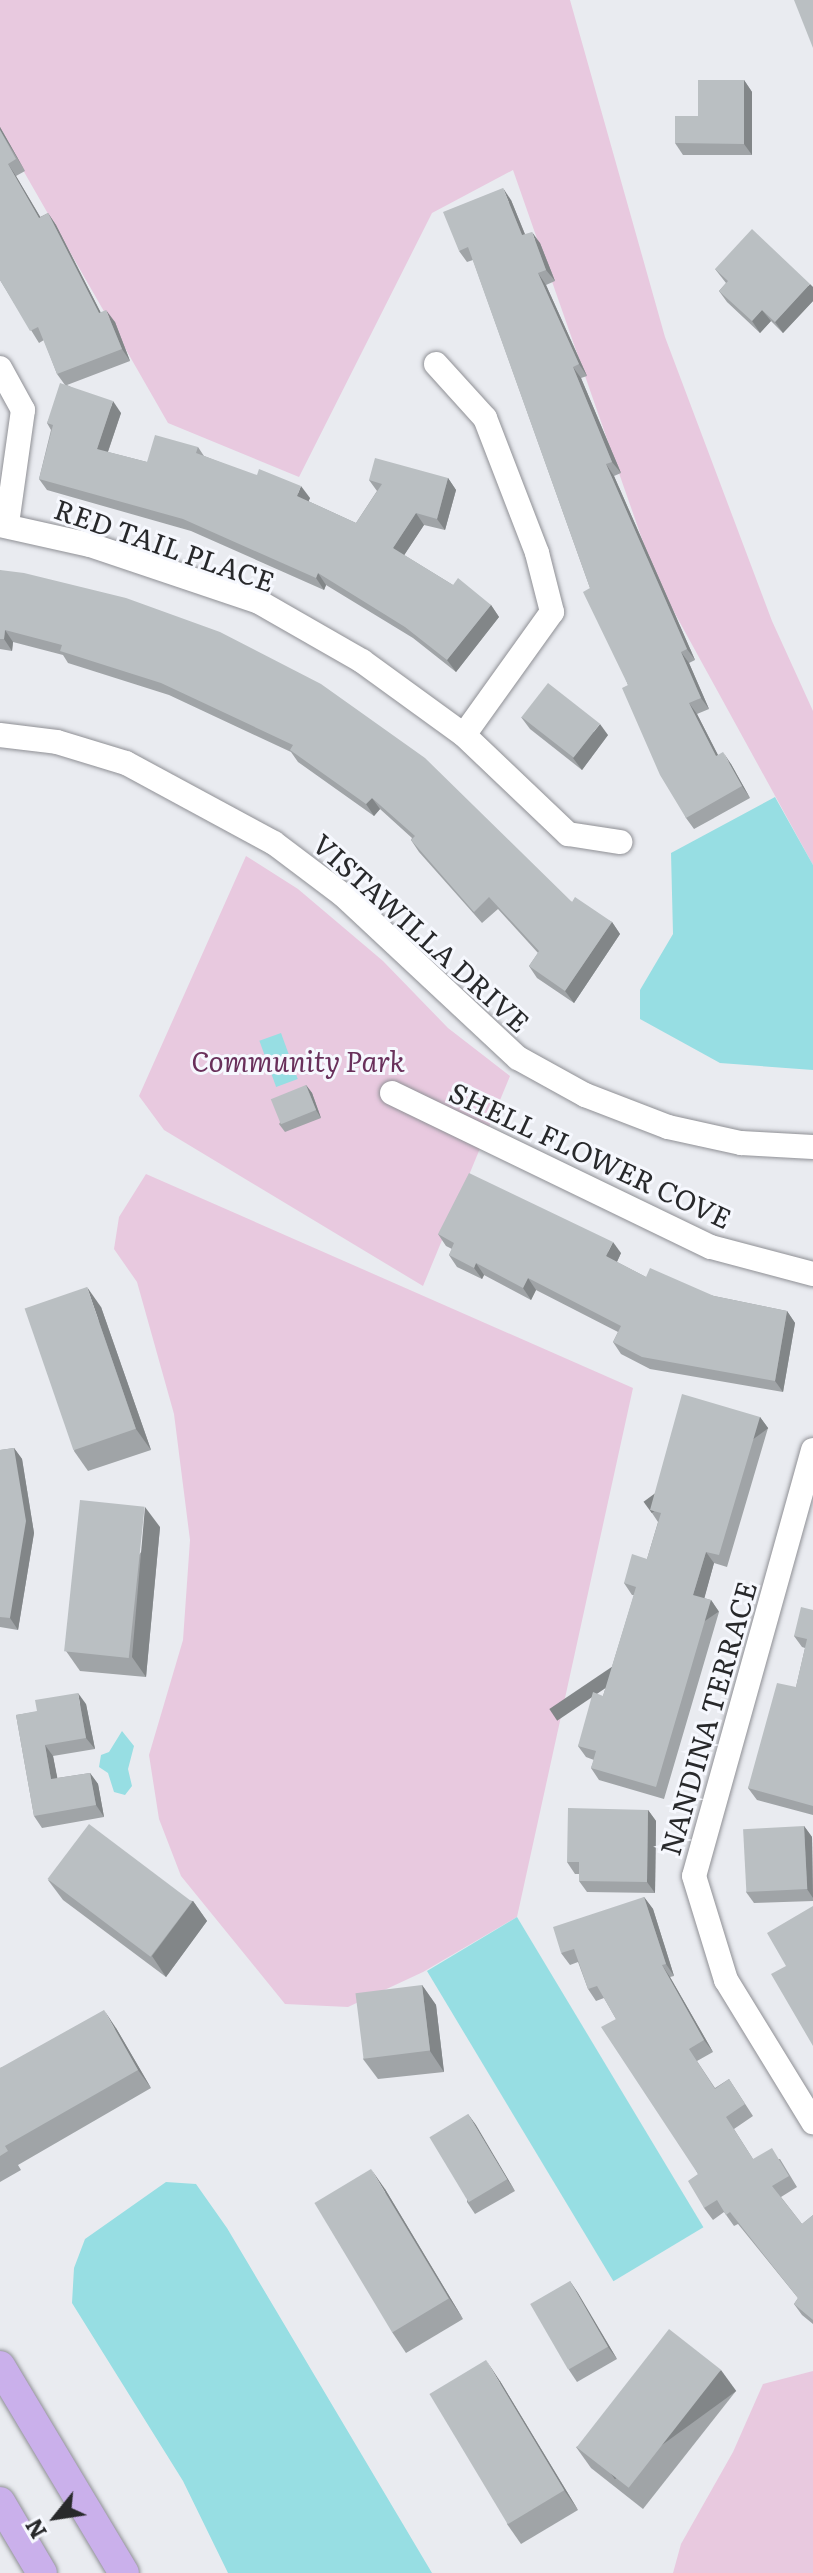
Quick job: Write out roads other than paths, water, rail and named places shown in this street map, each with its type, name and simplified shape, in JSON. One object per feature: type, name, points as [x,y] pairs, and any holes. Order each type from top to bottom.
[{"type":"main road","points":[[0,2366],[124,2573]]},
{"type":"main road","points":[[0,2502],[42,2573]]},
{"type":"street","points":[[436,364],[485,418],[537,553],[552,612],[464,735]]},
{"type":"street","points":[[0,368],[23,410],[3,525]]},
{"type":"street","name":"RED TAIL PLACE","points":[[3,525],[90,545],[259,602],[362,661],[464,735],[568,834],[620,842]]},
{"type":"street","name":"VISTAWILLA DRIVE","points":[[0,735],[57,742],[126,763],[274,843],[343,895],[518,1058],[585,1095],[668,1127],[741,1143],[813,1147]]},
{"type":"street","name":"SHELL FLOWER COVE","points":[[392,1093],[711,1247],[813,1274]]},
{"type":"street","name":"NANDINA TERRACE","points":[[813,1450],[694,1876],[726,1980],[813,2122]]},
{"type":"water","points":[[775,797],[813,865],[813,1070],[720,1063],[640,1019],[640,990],[673,934],[671,853]]},
{"type":"water","points":[[281,1033],[298,1079],[276,1087],[259,1041]]},
{"type":"water","points":[[122,1731],[134,1746],[128,1769],[132,1786],[125,1795],[114,1792],[108,1773],[99,1767],[101,1755],[109,1752]]},
{"type":"water","points":[[517,1917],[703,2227],[613,2281],[427,1971]]},
{"type":"water","points":[[166,2182],[196,2184],[227,2228],[432,2573],[228,2573],[183,2481],[72,2303],[74,2268],[85,2239]]},
{"type":"park label","name":"Community Park","points":[[298,1060]]}]
